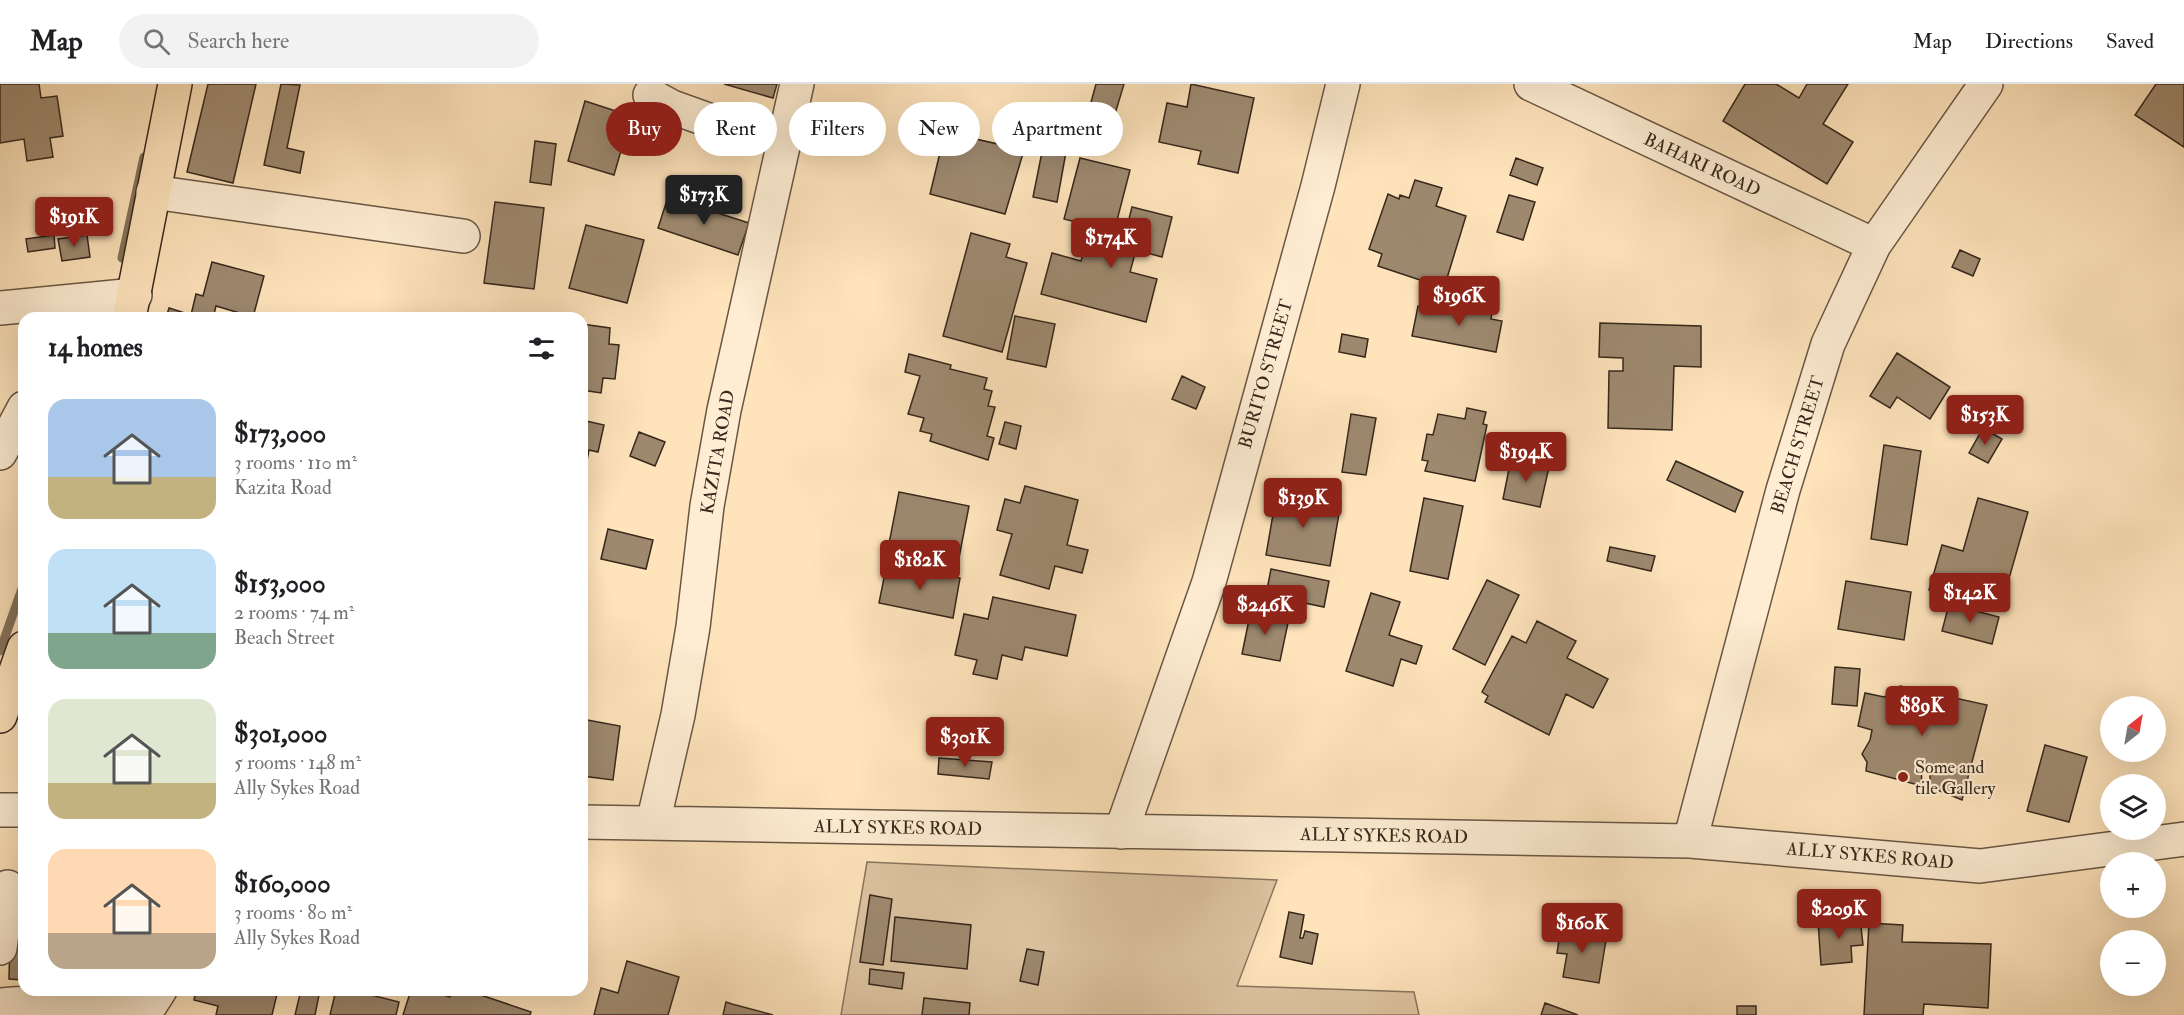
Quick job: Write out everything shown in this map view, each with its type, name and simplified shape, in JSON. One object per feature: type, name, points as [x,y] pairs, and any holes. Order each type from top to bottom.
[{"type":"main road","points":[[132,307],[175,84]]},
{"type":"main road","points":[[0,715],[18,665]]},
{"type":"street","name":"KAZITA ROAD","points":[[653,823],[688,660],[707,506],[724,410],[797,84]]},
{"type":"street","name":"BURITO STREET","points":[[1121,832],[1209,582],[1318,186],[1343,84]]},
{"type":"street","name":"BAHARI ROAD","points":[[1531,84],[1874,245]]},
{"type":"street","name":"BEACH STREET","points":[[1690,841],[1787,478],[1828,344],[1874,245],[1986,84]]},
{"type":"street","points":[[650,95],[672,107],[739,131],[785,136]]},
{"type":"street","points":[[153,192],[463,236]]},
{"type":"street","points":[[0,308],[132,307]]},
{"type":"street","points":[[0,453],[18,419]]},
{"type":"street","points":[[0,810],[18,810]]},
{"type":"street","name":"ALLY SYKES ROAD","points":[[588,822],[1690,841],[1980,866],[2184,839]]},
{"type":"street","points":[[0,948],[11,888]]},
{"type":"street","points":[[0,1005],[21,1003],[114,1010],[149,1007],[156,996]]},
{"type":"shaded area","points":[[867,862],[1277,880],[1237,986],[1414,992],[1419,1015],[841,1015]]},
{"type":"building","points":[[0,84],[39,84],[41,98],[57,96],[63,136],[50,138],[53,157],[27,161],[24,139],[0,143]]},
{"type":"building","points":[[208,84],[256,84],[233,183],[187,172]]},
{"type":"building","points":[[281,84],[300,85],[287,148],[304,152],[300,173],[264,165]]},
{"type":"building","points":[[724,84],[777,84],[773,98]]},
{"type":"building","points":[[1096,84],[1124,84],[1119,102],[1091,102]]},
{"type":"building","points":[[1191,84],[1254,98],[1238,173],[1198,164],[1201,151],[1159,142],[1167,103],[1187,107]]},
{"type":"building","points":[[1745,84],[1776,84],[1799,98],[1807,84],[1848,84],[1823,124],[1853,142],[1827,184],[1723,121]]},
{"type":"building","points":[[2156,84],[2184,84],[2184,147],[2135,115]]},
{"type":"building","points":[[585,101],[606,108],[606,156],[619,156],[614,175],[568,161]]},
{"type":"building","points":[[980,140],[992,143],[992,156],[1022,156],[1005,214],[930,194],[939,156],[980,156]]},
{"type":"building","points":[[535,141],[556,144],[551,185],[530,182]]},
{"type":"building","points":[[1041,156],[1065,156],[1057,202],[1033,197]]},
{"type":"building","points":[[1080,158],[1130,170],[1114,232],[1064,219]]},
{"type":"building","points":[[1516,158],[1543,168],[1537,185],[1510,175]]},
{"type":"building","points":[[1415,180],[1442,188],[1436,206],[1466,216],[1444,288],[1378,266],[1382,254],[1369,249],[1388,194],[1399,199],[1400,195],[1409,198]]},
{"type":"building","points":[[1509,195],[1535,202],[1523,240],[1497,232]]},
{"type":"building","points":[[668,197],[749,223],[738,255],[658,228]]},
{"type":"building","points":[[495,202],[544,208],[534,289],[484,283]]},
{"type":"building","points":[[1132,207],[1172,217],[1162,257],[1136,250],[1130,272],[1157,279],[1146,322],[1041,294],[1052,253],[1081,261],[1088,234],[1123,243]]},
{"type":"building","points":[[586,225],[644,240],[627,303],[569,288]]},
{"type":"building","points":[[971,233],[1010,244],[1006,257],[1027,263],[1002,352],[943,336]]},
{"type":"building","points":[[54,235],[55,248],[28,252],[26,239]]},
{"type":"building","points":[[87,235],[90,257],[62,261],[58,239]]},
{"type":"building","points":[[1960,250],[1980,259],[1973,276],[1952,267]]},
{"type":"building","points":[[212,262],[264,276],[254,312],[236,312],[216,306],[214,312],[192,312],[196,294],[203,296]]},
{"type":"building","points":[[1450,304],[1492,312],[1491,319],[1502,321],[1496,352],[1412,336],[1418,306],[1449,311]]},
{"type":"building","points":[[169,308],[182,312],[168,312]]},
{"type":"building","points":[[1015,316],[1055,324],[1046,367],[1007,359]]},
{"type":"building","points":[[1600,323],[1701,326],[1701,367],[1674,366],[1672,430],[1608,428],[1609,371],[1623,371],[1623,358],[1599,357]]},
{"type":"building","points":[[588,325],[610,328],[609,344],[619,345],[615,379],[603,378],[601,393],[588,391]]},
{"type":"building","points":[[1342,334],[1368,339],[1365,357],[1339,352]]},
{"type":"building","points":[[1897,353],[1950,387],[1930,419],[1897,397],[1890,408],[1870,396]]},
{"type":"building","points":[[909,354],[951,365],[950,369],[987,378],[984,389],[992,391],[988,406],[995,407],[987,436],[994,438],[988,460],[930,441],[932,434],[920,431],[924,418],[908,414],[920,376],[905,372]]},
{"type":"building","points":[[1182,376],[1205,387],[1196,409],[1172,399]]},
{"type":"building","points":[[1467,408],[1486,412],[1483,424],[1487,425],[1475,481],[1425,471],[1428,461],[1422,460],[1427,434],[1433,435],[1438,414],[1465,419]]},
{"type":"building","points":[[1351,414],[1376,418],[1366,475],[1342,472]]},
{"type":"building","points":[[588,421],[604,425],[598,452],[589,450],[588,455]]},
{"type":"building","points":[[1005,422],[1021,426],[1016,449],[999,444]]},
{"type":"building","points":[[1983,428],[2002,439],[1988,463],[1969,453]]},
{"type":"building","points":[[639,432],[665,442],[655,466],[630,456]]},
{"type":"building","points":[[1884,445],[1921,451],[1907,545],[1871,539]]},
{"type":"building","points":[[1511,459],[1549,467],[1540,507],[1503,499]]},
{"type":"building","points":[[1676,461],[1743,492],[1735,512],[1667,480]]},
{"type":"building","points":[[1025,486],[1078,500],[1067,545],[1088,550],[1082,573],[1055,566],[1049,589],[1000,575],[1012,534],[997,530],[1005,499],[1020,503]]},
{"type":"building","points":[[1277,491],[1341,502],[1330,566],[1266,555]]},
{"type":"building","points":[[899,492],[969,506],[957,568],[887,554]]},
{"type":"building","points":[[1424,498],[1463,506],[1448,579],[1410,571]]},
{"type":"building","points":[[1978,498],[2028,512],[2000,610],[1929,590],[1942,545],[1963,551]]},
{"type":"building","points":[[608,529],[653,540],[646,569],[601,559]]},
{"type":"building","points":[[1610,547],[1655,556],[1651,571],[1607,561]]},
{"type":"building","points":[[887,563],[960,578],[953,618],[879,603]]},
{"type":"building","points":[[1271,569],[1329,581],[1324,607],[1266,595]]},
{"type":"building","points":[[1487,580],[1519,595],[1485,665],[1453,649]]},
{"type":"building","points":[[1846,581],[1911,592],[1904,640],[1838,629]]},
{"type":"building","points":[[1371,593],[1400,602],[1389,635],[1422,646],[1416,664],[1401,659],[1393,686],[1346,671]]},
{"type":"building","points":[[993,597],[1076,615],[1067,656],[1025,647],[1022,660],[1002,655],[997,679],[973,674],[977,660],[955,655],[964,614],[988,619]]},
{"type":"building","points":[[1949,604],[1999,617],[1992,644],[1942,631]]},
{"type":"building","points":[[1251,610],[1289,618],[1280,661],[1242,654]]},
{"type":"building","points":[[1537,621],[1576,641],[1567,658],[1608,679],[1593,708],[1566,694],[1549,735],[1485,702],[1488,696],[1482,692],[1512,636],[1526,643]]},
{"type":"building","points":[[1835,667],[1860,669],[1857,706],[1832,704]]},
{"type":"building","points":[[1900,686],[1987,705],[1962,800],[1930,787],[1930,765],[1921,765],[1922,786],[1866,771],[1867,762],[1862,754],[1870,740],[1872,730],[1858,726],[1865,693],[1884,697],[1897,691]]},
{"type":"building","points":[[588,720],[620,726],[613,780],[588,777]]},
{"type":"building","points":[[2045,745],[2087,757],[2069,822],[2027,811]]},
{"type":"building","points":[[939,758],[992,762],[989,779],[938,774]]},
{"type":"building","points":[[870,895],[892,899],[883,965],[860,962]]},
{"type":"building","points":[[1289,912],[1304,915],[1300,938],[1303,938],[1305,931],[1318,934],[1312,964],[1280,957]]},
{"type":"building","points":[[895,917],[971,925],[967,969],[891,961]]},
{"type":"building","points":[[1860,918],[1863,945],[1851,946],[1852,962],[1821,965],[1818,921]]},
{"type":"building","points":[[1869,923],[1903,925],[1902,942],[1991,944],[1988,1008],[1924,1004],[1923,1015],[1864,1015]]},
{"type":"building","points":[[1561,927],[1607,934],[1599,983],[1563,977],[1567,954],[1557,953]]},
{"type":"building","points":[[10,937],[18,938],[18,980],[9,979]]},
{"type":"building","points":[[1027,949],[1044,952],[1038,985],[1020,981]]},
{"type":"building","points":[[627,961],[679,977],[668,1015],[594,1015],[601,988],[618,993]]},
{"type":"building","points":[[870,969],[904,973],[902,989],[869,984]]},
{"type":"building","points":[[195,996],[277,996],[272,1015],[216,1015],[218,1006],[194,1000]]},
{"type":"building","points":[[300,996],[319,996],[315,1015],[295,1015]]},
{"type":"building","points":[[335,996],[375,996],[399,1002],[396,1015],[330,1015]]},
{"type":"building","points":[[409,996],[484,996],[531,1012],[530,1015],[403,1015]]},
{"type":"building","points":[[924,998],[970,1003],[969,1015],[922,1015]]},
{"type":"building","points":[[726,1002],[732,1004],[773,1015],[723,1015]]},
{"type":"building","points":[[1545,1003],[1578,1015],[1541,1015]]},
{"type":"building","points":[[1737,1006],[1756,1006],[1756,1015],[1737,1015]]},
{"type":"waterway","points":[[122,258],[144,157]]},
{"type":"waterway","points":[[0,651],[18,600]]},
{"type":"place","name":"Some and tile Gallery","points":[[1903,777]]}]
